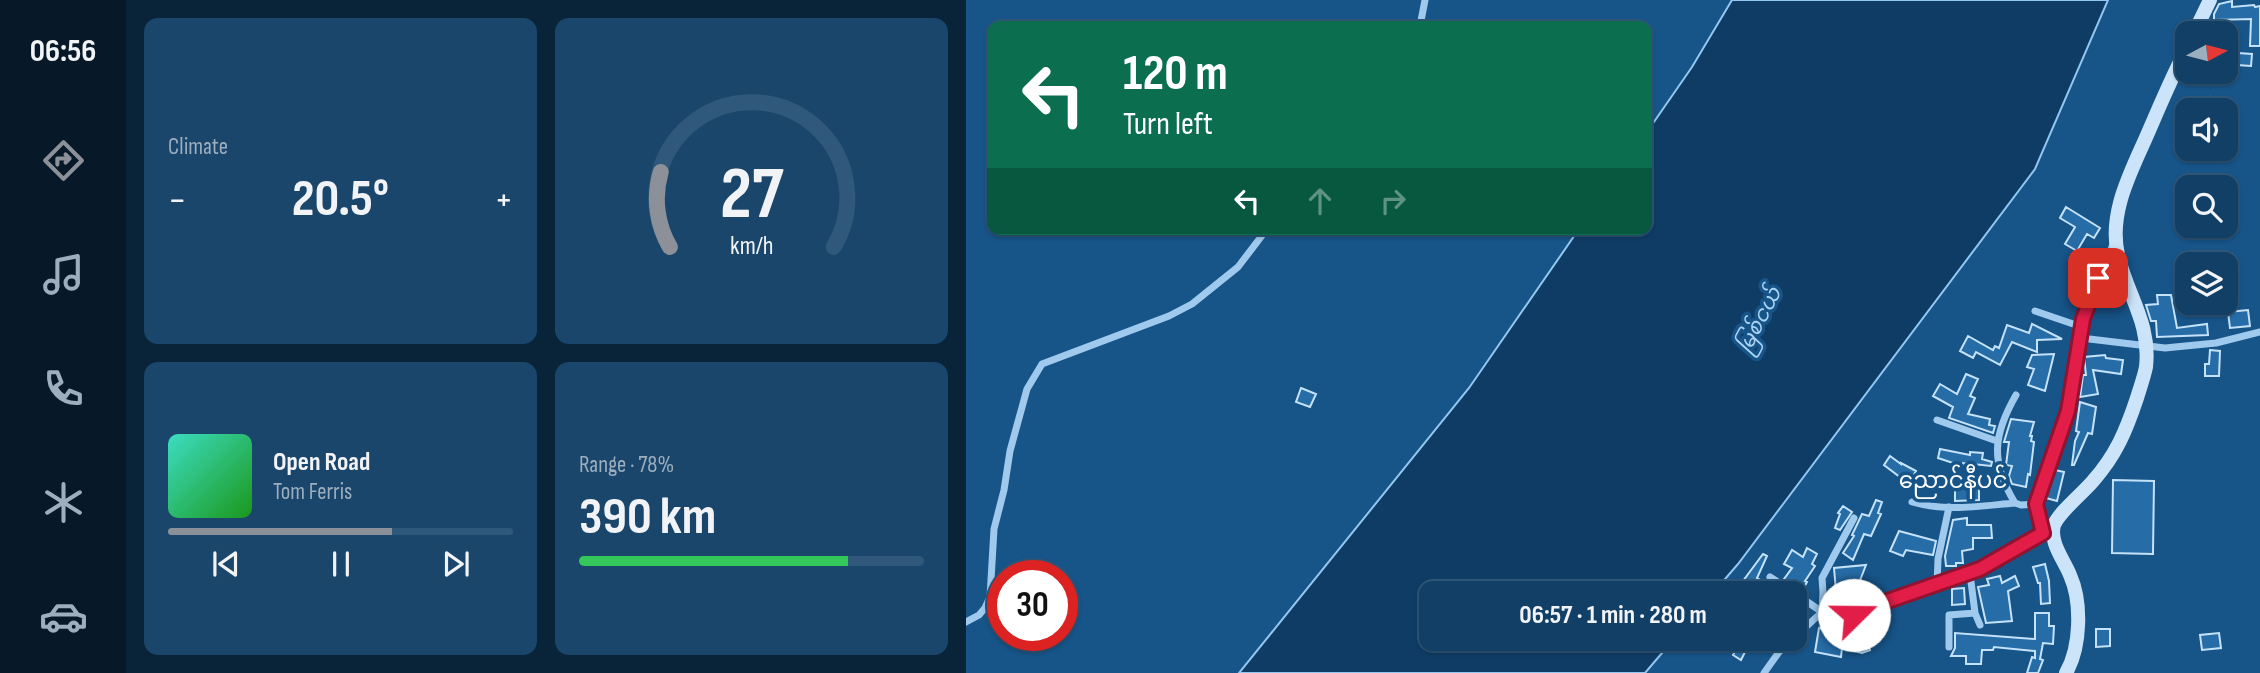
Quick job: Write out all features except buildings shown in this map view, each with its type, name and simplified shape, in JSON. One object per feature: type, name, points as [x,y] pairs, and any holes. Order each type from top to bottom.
[{"type":"street","points":[[1421,21],[1425,0]]},
{"type":"street","points":[[2200,21],[2210,0]]},
{"type":"street","points":[[1807,601],[1822,612],[1836,616],[1854,615],[1970,574],[2048,531],[2116,452],[2125,434],[2146,368],[2147,346],[2145,330],[2118,254],[2118,214],[2131,170],[2175,74]]},
{"type":"street","points":[[966,622],[979,615],[990,597],[994,529],[1013,440],[1027,389],[1035,372],[1046,361],[1088,348],[1169,316],[1199,300],[1238,267],[1262,235]]},
{"type":"street","points":[[2069,672],[2076,650],[2077,617],[2071,577],[2036,504],[2068,411],[2090,296],[2116,238]]},
{"type":"street","points":[[2035,311],[2082,327]]},
{"type":"street","points":[[2081,338],[2165,348],[2205,345],[2260,332]]},
{"type":"street","points":[[2015,503],[2001,470],[1997,441],[2002,422],[2016,395]]},
{"type":"street","points":[[1937,420],[1997,441]]},
{"type":"street","points":[[1912,502],[1949,507],[2036,504]]},
{"type":"street","points":[[1937,585],[1938,559],[1949,507]]},
{"type":"street","points":[[1807,625],[1822,612],[1822,578],[1854,518]]},
{"type":"street","points":[[1970,574],[1975,613],[1980,625]]},
{"type":"street","points":[[1770,577],[1776,581]]},
{"type":"street","points":[[1949,647],[1949,615],[1975,613]]},
{"type":"street","points":[[1764,673],[1780,651]]},
{"type":"water","name":"မြစ်ငယ်","points":[[1732,0],[2108,0],[2035,169],[1723,581],[1419,581],[1419,651],[1664,651],[1645,673],[1239,673],[1469,388],[1575,235],[1652,235],[1652,125],[1692,67]]},
{"type":"district","name":"ညောင်နီပင်","points":[[1953,480]]},
{"type":"route","points":[[1854,615],[1980,569],[2043,533],[2036,504],[2068,411],[2083,319],[2098,278]]}]
